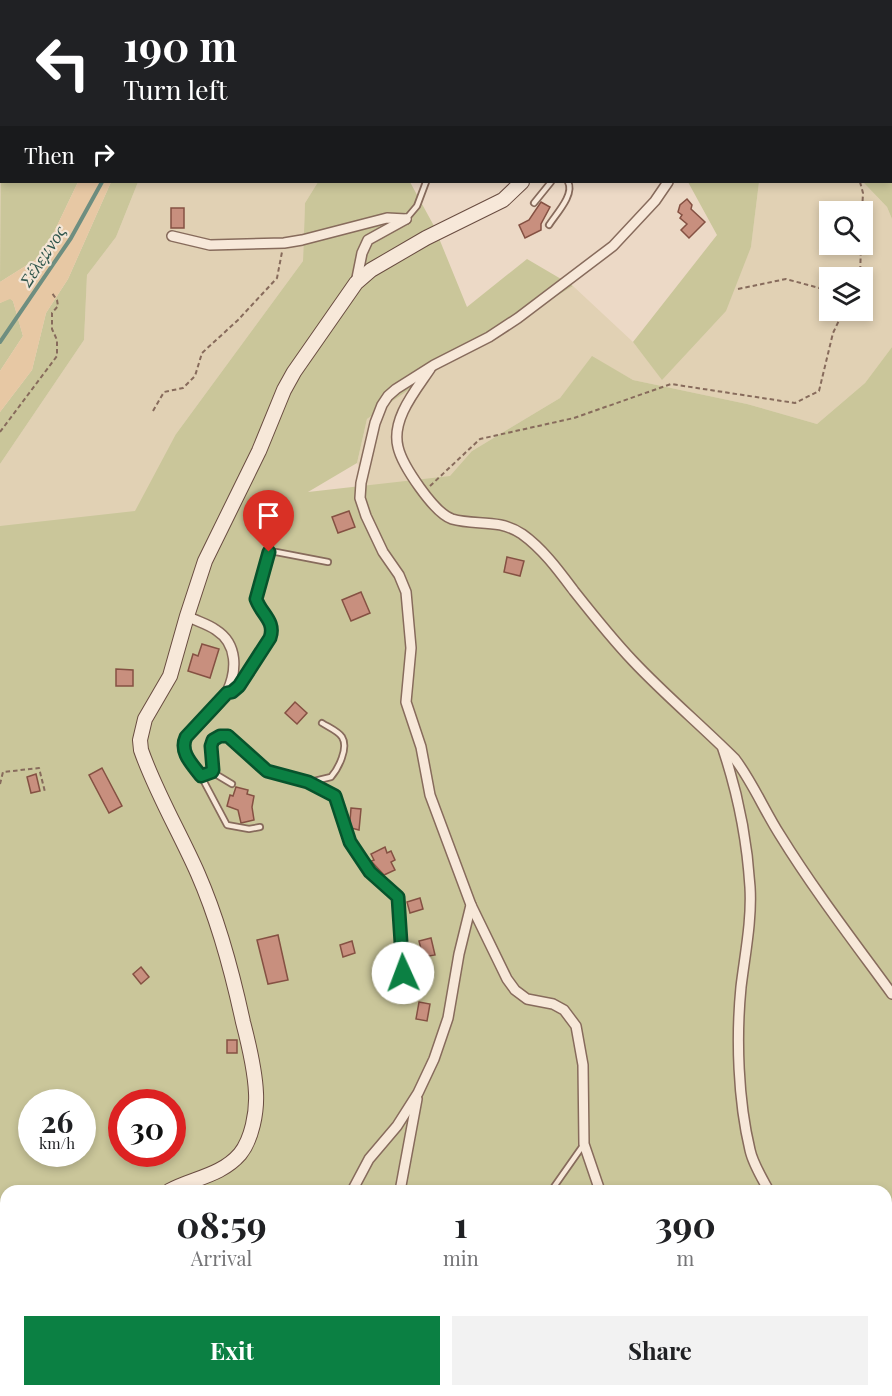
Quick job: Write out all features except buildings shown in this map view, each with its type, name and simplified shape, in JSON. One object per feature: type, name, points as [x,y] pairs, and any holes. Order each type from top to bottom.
[{"type":"main road","points":[[184,1185],[218,1172],[242,1152],[250,1136],[256,1095],[253,1067],[231,966],[199,875],[141,750],[140,740],[145,719],[170,676],[206,561],[260,451],[284,390],[356,283],[371,270],[426,238],[503,200],[521,183]]},
{"type":"street","points":[[598,1185],[584,1144],[583,1065],[576,1026],[571,1017],[558,1006],[527,999],[515,990],[507,979],[471,904],[430,795],[421,747],[406,702],[411,648],[406,592],[399,575],[383,552],[360,498],[375,423],[388,396],[434,365],[489,337],[613,246],[655,201],[667,183]]},
{"type":"street","points":[[172,236],[210,245],[284,243],[387,218],[406,219]]},
{"type":"street","points":[[356,283],[362,253],[368,240],[406,219]]},
{"type":"street","points":[[434,365],[403,411],[397,438],[402,458],[423,492],[444,515],[452,519],[497,523],[522,534],[542,551],[633,661],[722,746],[748,776],[779,834],[892,994]]},
{"type":"street","points":[[187,616],[217,630],[227,639],[232,647],[234,662],[227,693],[184,741],[184,753],[201,776],[212,772],[213,740],[225,735],[267,771],[308,782],[335,796],[350,842],[370,872],[398,897],[403,973]]},
{"type":"street","points":[[722,746],[739,801],[750,888],[741,990],[742,1100],[750,1150],[754,1164],[766,1185]]},
{"type":"street","points":[[355,1185],[369,1159],[397,1126],[418,1093],[434,1059],[448,1018],[459,954],[471,904]]},
{"type":"street","points":[[401,1185],[418,1093]]},
{"type":"lane","points":[[406,219],[417,206],[426,183]]},
{"type":"lane","points":[[534,203],[550,183]]},
{"type":"lane","points":[[549,225],[569,192],[568,183]]},
{"type":"lane","points":[[227,693],[239,686],[272,633],[271,623],[256,599],[268,553],[276,552],[328,562]]},
{"type":"lane","points":[[308,782],[331,777],[340,764],[344,741],[341,736],[322,723]]},
{"type":"lane","points":[[212,772],[232,784]]},
{"type":"lane","points":[[201,776],[224,822],[249,829],[260,827]]},
{"type":"lane","points":[[554,1185],[584,1144]]},
{"type":"path","points":[[860,183],[863,201]]},
{"type":"path","points":[[153,411],[164,392],[183,388],[195,376],[202,353],[238,320],[277,278],[284,243]]},
{"type":"path","points":[[738,290],[786,279],[819,288]]},
{"type":"path","points":[[0,432],[57,356],[57,340],[52,329],[52,313],[58,306],[52,293]]},
{"type":"path","points":[[423,492],[480,439],[574,418],[671,384],[795,403],[819,392],[833,333],[839,321]]},
{"type":"path","points":[[0,784],[3,772],[39,768],[45,792]]},
{"type":"shaded area","points":[[1,183],[78,183],[43,255],[0,282]]},
{"type":"shaded area","points":[[111,183],[138,183],[116,237],[87,275],[84,340],[0,464],[0,412],[32,370],[46,313],[68,279]]},
{"type":"shaded area","points":[[138,183],[317,183],[305,203],[303,261],[176,434],[416,592],[357,463],[367,419],[440,368],[573,286],[633,342],[662,379],[751,247],[759,183],[864,183],[887,207],[892,219],[892,347],[865,383],[817,424],[747,404],[633,380],[592,357],[560,398],[472,451],[892,974],[892,1185],[0,1185],[0,464],[84,340],[87,275],[116,237]]},
{"type":"shaded area","points":[[317,183],[411,183],[434,226],[467,307],[527,259],[573,286],[440,368],[367,419],[357,463],[308,492],[450,476],[472,451],[560,398],[592,356],[633,380],[747,404],[817,424],[865,383],[892,347],[892,1185],[0,1185],[0,526],[135,511],[176,434],[303,261],[305,203]]},
{"type":"shaded area","points":[[689,183],[759,183],[751,247],[726,311],[662,380],[633,342],[717,235]]},
{"type":"shaded area","points":[[864,183],[892,183],[892,219],[887,207]]},
{"type":"shaded area","points":[[10,298],[13,301],[23,336],[0,371],[0,303]]},
{"type":"sand","points":[[78,183],[111,183],[68,279],[46,313],[32,370],[0,412],[0,371],[23,336],[13,301],[10,299],[0,303],[0,282],[43,255]]},
{"type":"waterway","name":"Σέλεμνος","points":[[0,342],[71,238],[101,183]]},
{"type":"route","points":[[269,552],[256,599],[271,623],[270,638],[239,686],[227,693],[186,737],[183,745],[184,753],[201,776],[207,775],[213,770],[211,746],[213,740],[225,735],[267,771],[308,782],[335,796],[350,842],[370,872],[398,897],[403,973]]}]
